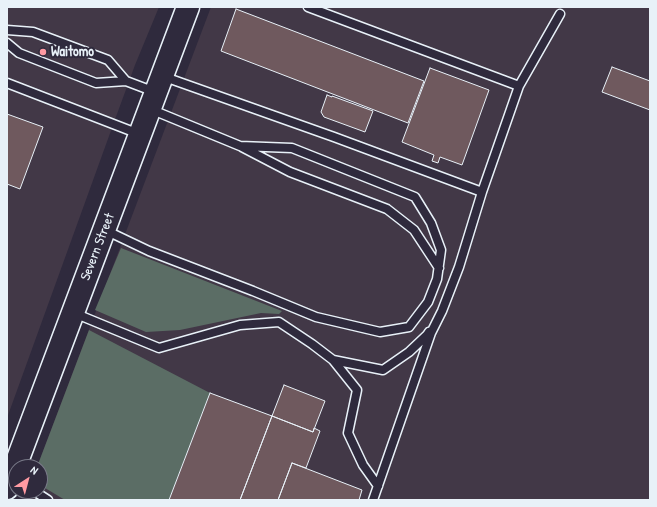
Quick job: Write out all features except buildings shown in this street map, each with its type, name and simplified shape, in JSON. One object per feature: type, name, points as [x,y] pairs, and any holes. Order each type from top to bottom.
[{"type":"street","name":"Severn Street","points":[[20,459],[73,313],[188,7]]},
{"type":"lane","points":[[308,7],[520,86]]},
{"type":"lane","points":[[373,500],[431,333],[442,311],[459,267],[482,192],[520,86],[560,14]]},
{"type":"lane","points":[[7,30],[33,32],[108,60],[126,81]]},
{"type":"lane","points":[[7,43],[19,53],[96,83],[126,81],[156,92],[334,137],[482,192]]},
{"type":"lane","points":[[7,83],[140,134]]},
{"type":"lane","points":[[156,92],[240,146],[290,172],[387,209],[414,230],[439,268]]},
{"type":"lane","points":[[104,230],[149,251],[316,317],[380,332],[409,327],[428,302],[437,279],[441,250],[431,223],[416,197],[292,148],[240,146]]},
{"type":"lane","points":[[333,360],[383,370],[410,352],[427,335],[442,311]]},
{"type":"lane","points":[[73,313],[159,348],[240,325],[279,322],[333,360],[357,390],[348,433],[363,465],[378,486]]},
{"type":"shaded area","points":[[7,7],[159,7],[135,65],[7,418]]},
{"type":"shaded area","points":[[211,7],[650,7],[650,500],[24,500],[48,499],[48,459],[40,459]]},
{"type":"green space","points":[[121,248],[282,311],[279,314],[261,313],[180,330],[146,332],[95,310]]},
{"type":"green space","points":[[89,330],[210,393],[169,500],[65,500],[48,490],[48,459],[40,459]]},
{"type":"place","name":"Waitomo","points":[[43,52]]}]
